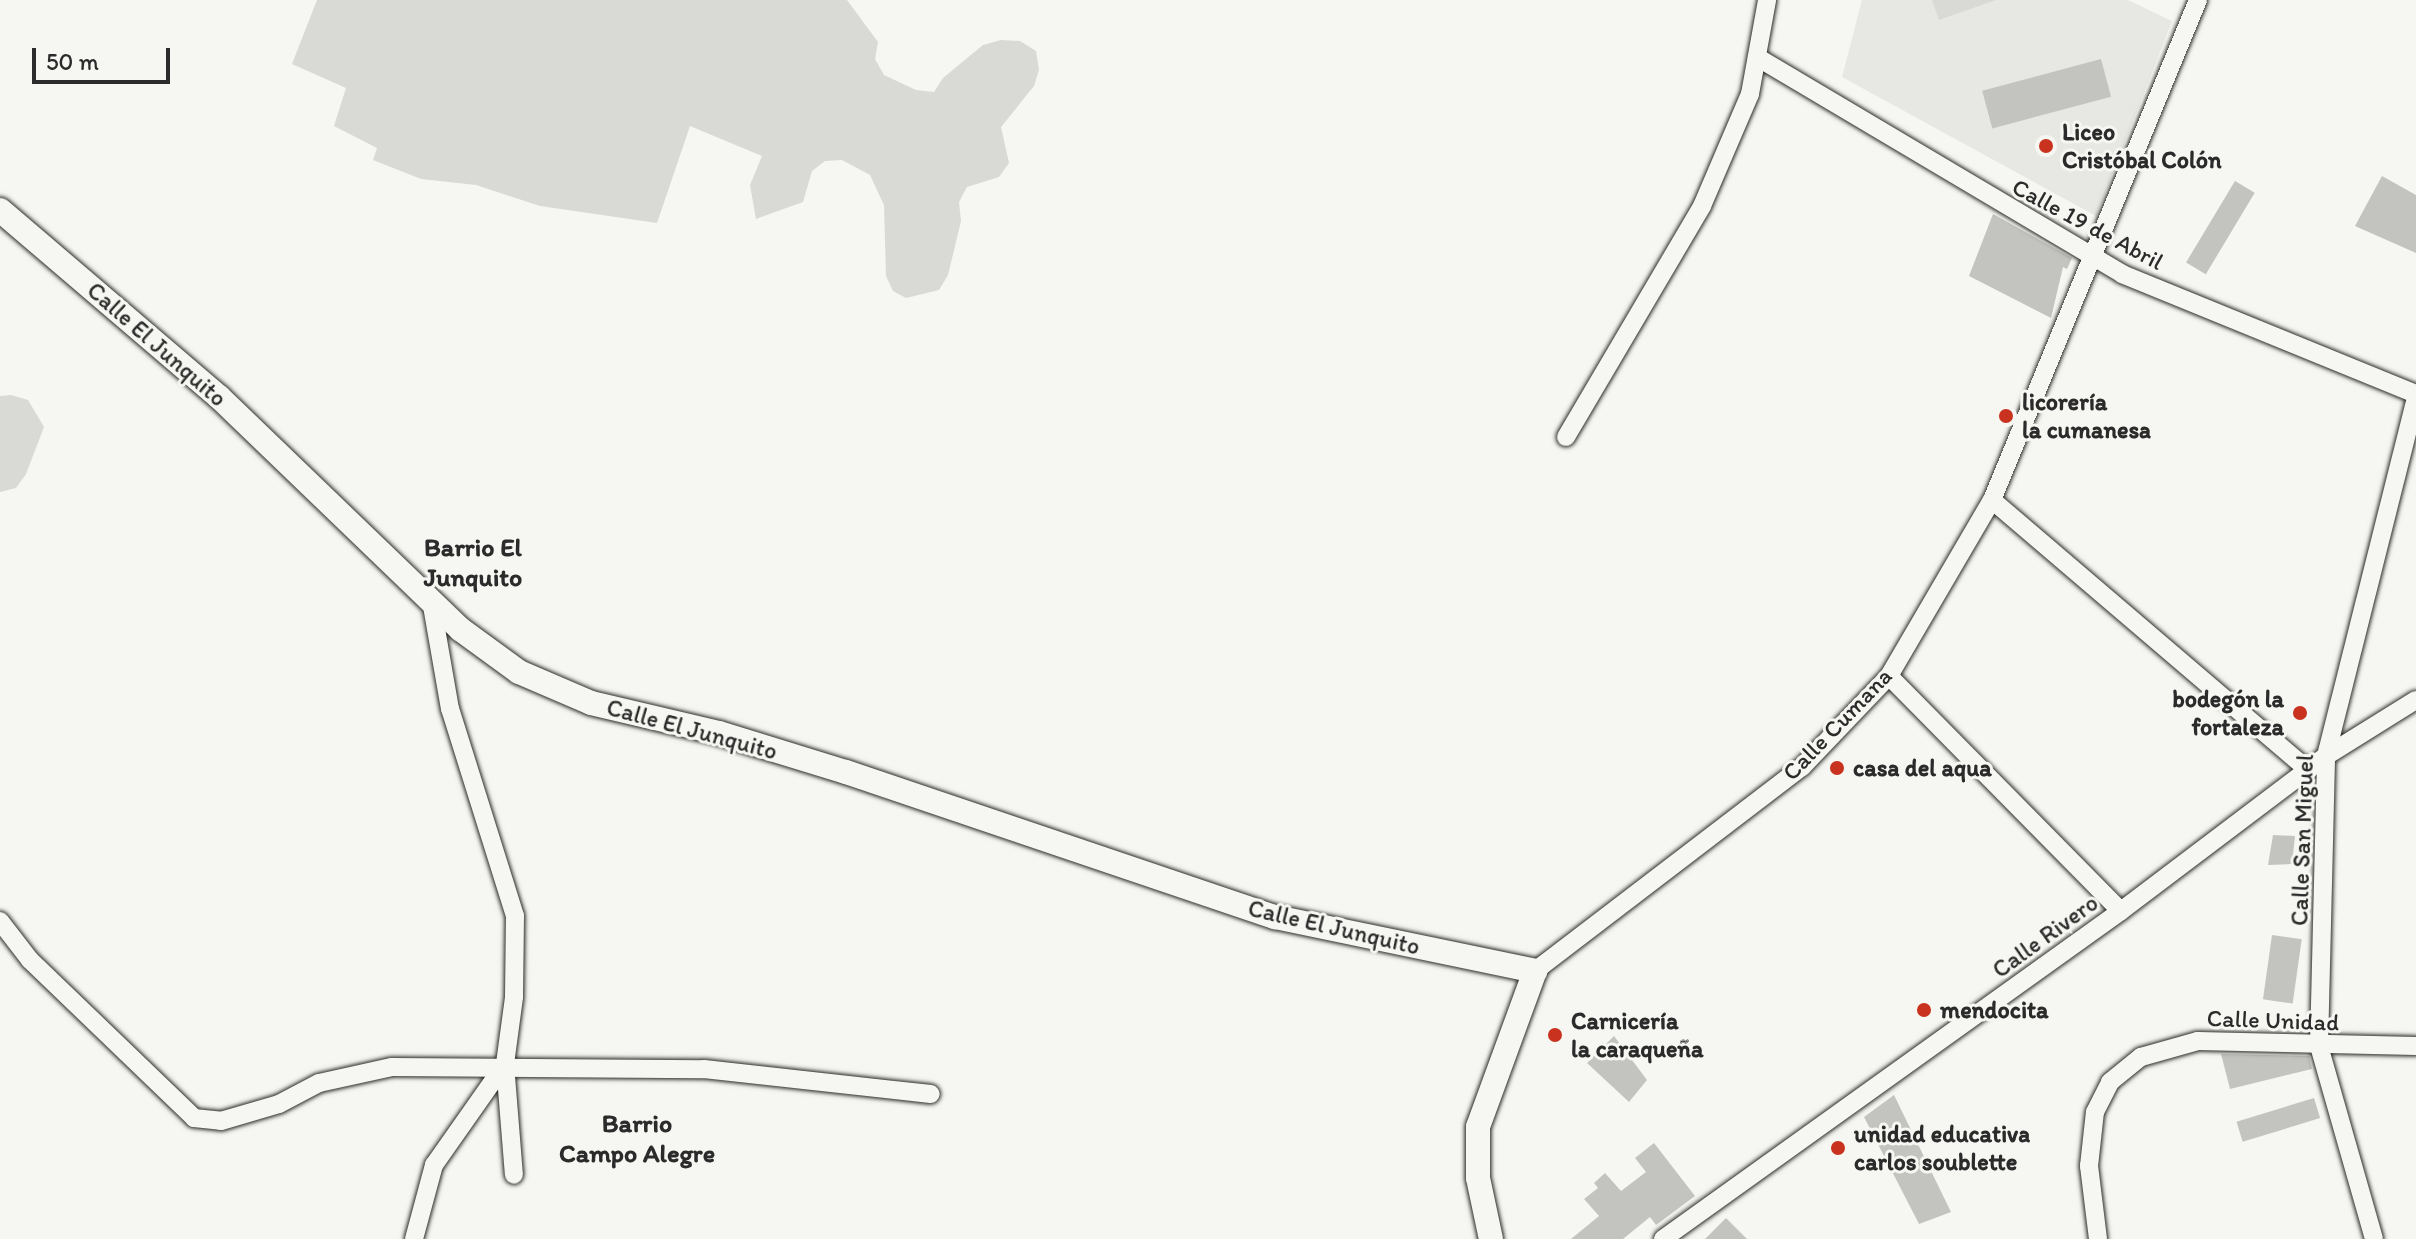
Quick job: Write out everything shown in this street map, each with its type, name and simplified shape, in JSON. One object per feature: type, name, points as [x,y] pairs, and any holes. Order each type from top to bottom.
[{"type":"street","points":[[1566,437],[1702,206],[1750,94],[1767,0]]},
{"type":"street","name":"Calle Cumana","points":[[1535,971],[1802,767],[1889,676],[1992,500],[2095,257],[2171,55],[2198,0]]},
{"type":"street","name":"Calle 19 de Abril","points":[[1757,57],[2122,274],[2416,396]]},
{"type":"street","name":"Calle El Junquito","points":[[0,210],[219,397],[460,629],[519,672],[591,703],[719,733],[846,772],[1275,917],[1535,971]]},
{"type":"street","name":"Calle San Miguel","points":[[2374,1239],[2319,1046],[2326,756],[2416,396]]},
{"type":"street","points":[[1992,500],[2308,770]]},
{"type":"street","points":[[431,600],[450,709],[515,916],[514,997],[505,1064],[514,1175]]},
{"type":"street","points":[[1889,676],[2121,911]]},
{"type":"street","name":"Calle Rivero","points":[[1663,1239],[2121,911],[2326,756],[2416,700]]},
{"type":"street","points":[[0,921],[30,960],[194,1118],[221,1121],[354,1073],[505,1064],[704,1069],[931,1094]]},
{"type":"street","points":[[1491,1239],[1478,1178],[1478,1127],[1535,971]]},
{"type":"street","name":"Calle Unidad","points":[[2098,1239],[2089,1166],[2095,1112],[2110,1082],[2141,1057],[2198,1041],[2416,1046]]},
{"type":"street","points":[[414,1239],[434,1165],[505,1064]]},
{"type":"shaded area","points":[[317,0],[847,0],[878,42],[875,59],[884,75],[916,90],[934,92],[943,78],[983,45],[1001,40],[1020,41],[1036,51],[1039,70],[1034,86],[1001,127],[1009,163],[999,177],[967,187],[959,202],[961,221],[948,275],[939,290],[906,298],[893,291],[886,276],[884,205],[870,175],[842,160],[825,161],[812,171],[803,202],[756,219],[750,185],[762,156],[690,126],[657,223],[540,206],[476,185],[421,179],[373,160],[377,148],[334,126],[346,88],[292,64]]},
{"type":"shaded area","name":"Liceo Cristóbal Colón","points":[[1862,0],[2128,0],[2172,21],[2096,216],[1842,77]]},
{"type":"shaded area","points":[[1932,0],[1996,0],[1939,20]]},
{"type":"shaded area","points":[[11,395],[28,400],[44,427],[26,474],[16,488],[0,492],[0,396]]},
{"type":"building","points":[[2101,59],[2111,97],[1992,129],[1982,91]]},
{"type":"building","points":[[2382,176],[2416,195],[2416,253],[2355,226]]},
{"type":"building","points":[[2235,181],[2255,193],[2206,274],[2186,262]]},
{"type":"building","points":[[1993,214],[2072,258],[2067,269],[2063,267],[2051,318],[1969,276]]},
{"type":"building","points":[[2273,835],[2295,836],[2292,864],[2268,865]]},
{"type":"building","points":[[2272,935],[2302,939],[2293,1004],[2263,999]]},
{"type":"building","points":[[1614,1036],[1647,1080],[1629,1102],[1587,1063]]},
{"type":"building","points":[[2221,1054],[2309,1056],[2312,1069],[2230,1089]]},
{"type":"building","points":[[1894,1095],[1951,1212],[1919,1224],[1864,1117]]},
{"type":"building","points":[[2314,1098],[2320,1118],[2243,1142],[2237,1122]]},
{"type":"building","points":[[1654,1143],[1695,1196],[1656,1225],[1650,1217],[1623,1239],[1571,1239],[1599,1216],[1584,1199],[1598,1188],[1594,1183],[1605,1173],[1621,1191],[1646,1172],[1635,1158]]},
{"type":"building","points":[[1726,1218],[1747,1239],[1705,1239]]},
{"type":"place","name":"Liceo Cristóbal Colón","points":[[2046,146]]},
{"type":"place","name":"licorería la cumanesa","points":[[2006,416]]},
{"type":"place","name":"bodegón la fortaleza","points":[[2300,713]]},
{"type":"place","name":"casa del aqua","points":[[1837,768]]},
{"type":"place","name":"mendocita","points":[[1924,1010]]},
{"type":"place","name":"Carnicería la caraqueña","points":[[1555,1035]]},
{"type":"place","name":"unidad educativa carlos soublette","points":[[1838,1148]]},
{"type":"district","name":"Barrio El Junquito","points":[[473,563]]},
{"type":"district","name":"Barrio Campo Alegre","points":[[637,1139]]}]
